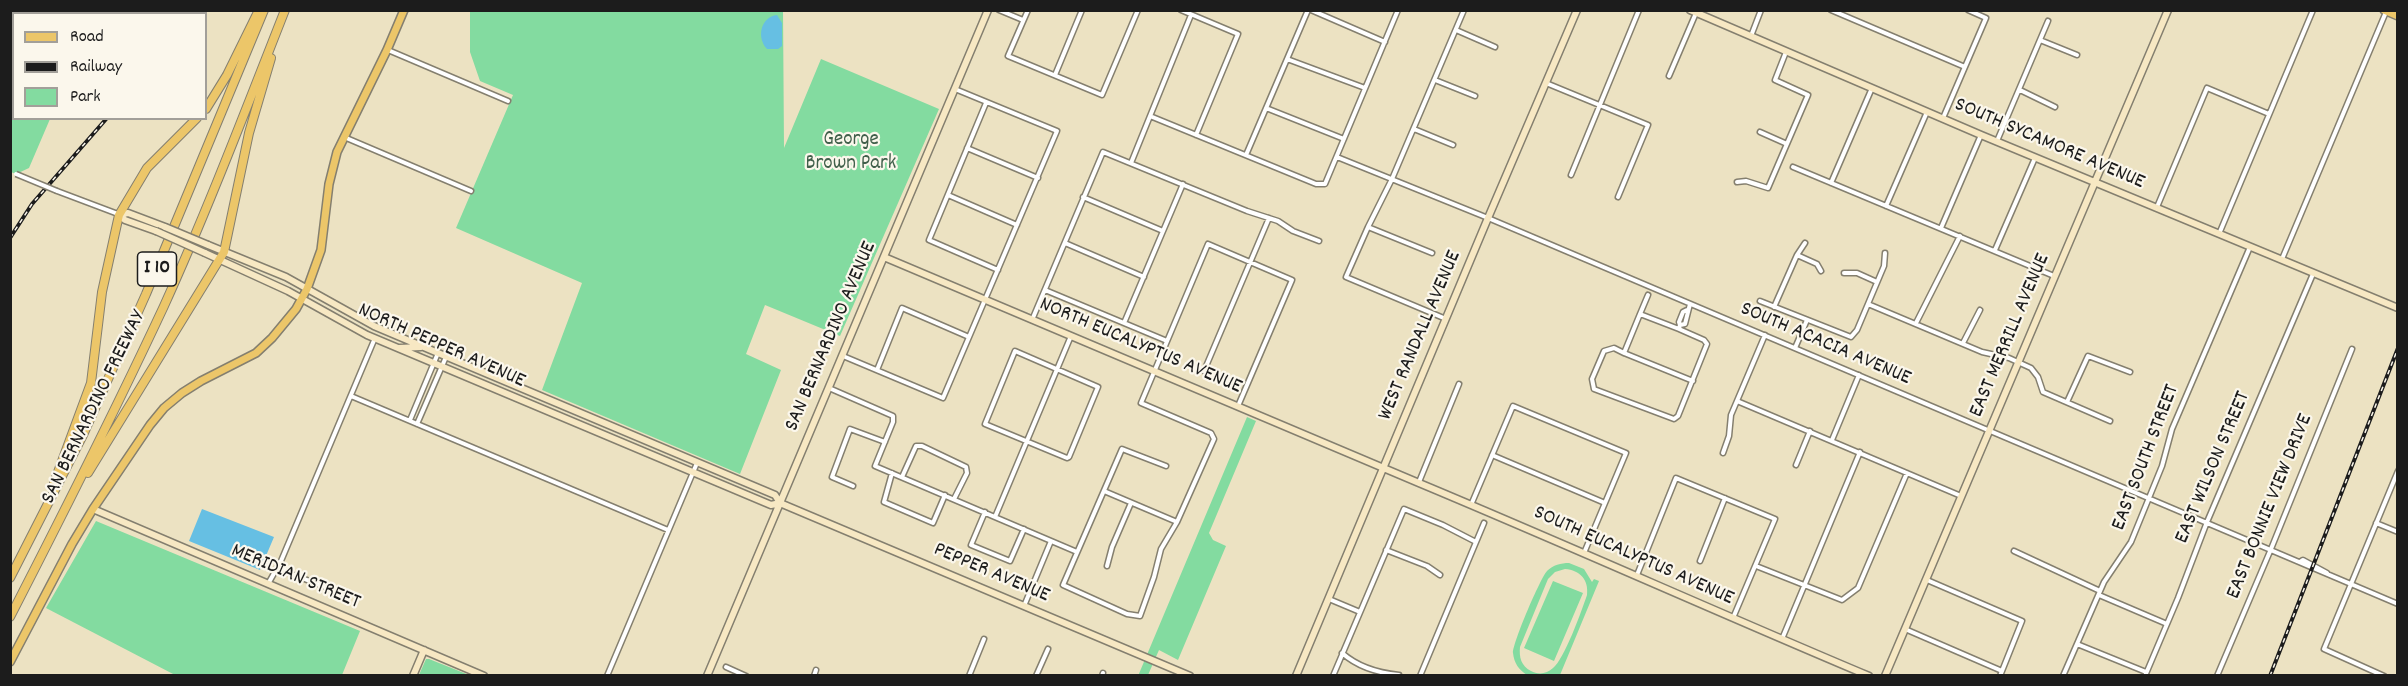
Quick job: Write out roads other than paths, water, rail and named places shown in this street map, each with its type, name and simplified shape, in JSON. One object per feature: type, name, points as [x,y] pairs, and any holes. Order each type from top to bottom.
[{"type":"highway","points":[[207,107],[227,75],[259,10]]},
{"type":"highway","name":"SAN BERNARDINO FREEWAY","points":[[10,578],[83,435],[207,152],[264,10]]},
{"type":"highway","points":[[77,489],[95,464],[224,252],[249,133],[284,14]]},
{"type":"highway","name":"SAN BERNARDINO FREEWAY","points":[[10,617],[77,489],[165,304],[284,14]]},
{"type":"highway","points":[[38,523],[91,383],[102,292],[119,215],[147,168],[195,120]]},
{"type":"main road","points":[[10,662],[60,564],[93,508],[164,408],[201,381],[256,353],[288,320],[301,299],[321,250],[329,183],[344,137],[404,10]]},
{"type":"main road","points":[[2385,11],[2397,16]]},
{"type":"street","name":"SAN BERNARDINO AVENUE","points":[[707,675],[988,10]]},
{"type":"street","points":[[999,10],[1023,20]]},
{"type":"street","points":[[1028,10],[1008,56],[1102,95],[1138,10]]},
{"type":"street","points":[[1055,75],[1082,10]]},
{"type":"street","points":[[1181,10],[1238,34],[1196,135]]},
{"type":"street","points":[[1246,155],[1310,10],[1385,42]]},
{"type":"street","points":[[1150,116],[1316,184],[1325,184],[1398,10]]},
{"type":"street","points":[[1446,319],[1346,278],[1392,179],[1464,10]]},
{"type":"street","name":"WEST RANDALL AVENUE","points":[[1296,675],[1577,10]]},
{"type":"street","points":[[1571,175],[1639,10]]},
{"type":"street","points":[[1751,36],[1761,10]]},
{"type":"street","points":[[1831,10],[1965,67]]},
{"type":"street","points":[[1943,118],[1986,18],[1968,10]]},
{"type":"street","name":"EAST MERRILL AVENUE","points":[[1885,675],[2168,10]]},
{"type":"street","points":[[2219,234],[2313,10]]},
{"type":"street","points":[[2281,260],[2385,11]]},
{"type":"street","points":[[1669,76],[1693,12]]},
{"type":"street","name":"SOUTH SYCAMORE AVENUE","points":[[1693,12],[2397,308]]},
{"type":"street","points":[[1131,163],[1191,15]]},
{"type":"street","points":[[1996,141],[2048,21]]},
{"type":"street","points":[[1456,30],[1495,47]]},
{"type":"street","points":[[2040,40],[2077,55]]},
{"type":"street","points":[[387,50],[508,101]]},
{"type":"street","points":[[1737,182],[1746,181],[1768,188],[1808,95],[1774,80],[1786,51]]},
{"type":"street","points":[[1287,59],[1365,88]]},
{"type":"street","points":[[1435,80],[1475,96]]},
{"type":"street","points":[[1546,83],[1648,125],[1618,197]]},
{"type":"street","points":[[1831,183],[1872,87]]},
{"type":"street","points":[[2157,208],[2207,88],[2269,114]]},
{"type":"street","points":[[842,355],[943,398],[1038,178],[1057,131],[955,89]]},
{"type":"street","points":[[2020,90],[2055,107]]},
{"type":"street","points":[[986,103],[929,240],[998,270]]},
{"type":"street","points":[[1266,108],[1344,139]]},
{"type":"street","points":[[1886,206],[1927,111]]},
{"type":"street","points":[[1414,129],[1453,145]]},
{"type":"street","points":[[1760,132],[1788,144]]},
{"type":"street","points":[[1941,228],[1981,135]]},
{"type":"street","points":[[344,137],[471,191]]},
{"type":"street","points":[[967,148],[1038,178]]},
{"type":"street","points":[[1032,320],[1103,152],[1269,218],[1319,241]]},
{"type":"street","name":"SOUTH ACACIA AVENUE","points":[[1337,157],[1488,218],[2397,604]]},
{"type":"street","points":[[1995,250],[2035,157]]},
{"type":"street","points":[[1793,167],[2054,276]]},
{"type":"street","points":[[10,172],[119,215],[125,220],[157,228],[183,239]]},
{"type":"street","points":[[1124,323],[1183,184]]},
{"type":"street","points":[[948,195],[1017,225]]},
{"type":"street","points":[[1083,197],[1163,231]]},
{"type":"street","points":[[1204,371],[1269,218]]},
{"type":"street","points":[[1368,227],[1432,254]]},
{"type":"street","points":[[1916,323],[1960,236]]},
{"type":"street","name":"NORTH PEPPER AVENUE","points":[[183,239],[208,245],[272,270],[368,322],[697,463]]},
{"type":"street","name":"NORTH PEPPER AVENUE","points":[[183,239],[205,253],[274,284],[375,338],[693,472]]},
{"type":"street","points":[[1065,243],[1144,277]]},
{"type":"street","points":[[1774,307],[1797,255],[1805,243]]},
{"type":"street","points":[[1166,466],[1122,449],[1063,585],[1127,614],[1140,616],[1161,549],[1177,522],[1214,439],[1211,433],[1141,403],[1208,244],[1292,280],[1238,406]]},
{"type":"street","name":"EAST SOUTH STREET","points":[[2063,675],[2099,593],[2114,565],[2131,542],[2162,466],[2172,429],[2250,247]]},
{"type":"street","points":[[1760,301],[1851,337],[1855,335],[1884,266],[1885,253]]},
{"type":"street","points":[[1797,255],[1817,264],[1821,271]]},
{"type":"street","name":"NORTH EUCALYPTUS AVENUE","points":[[884,257],[1384,468]]},
{"type":"street","points":[[1844,273],[1857,273],[1877,282]]},
{"type":"street","name":"EAST WILSON STREET","points":[[2145,674],[2313,274]]},
{"type":"street","points":[[1045,290],[1167,341]]},
{"type":"street","points":[[1624,353],[1648,295]]},
{"type":"street","points":[[1680,327],[1685,324],[1690,304]]},
{"type":"street","points":[[1868,304],[1982,352],[2019,362],[2031,368],[2038,377],[2043,392],[2110,421]]},
{"type":"street","points":[[877,370],[902,308],[969,337]]},
{"type":"street","points":[[1680,327],[1681,316],[1687,310]]},
{"type":"street","points":[[1963,343],[1980,310]]},
{"type":"street","points":[[1640,314],[1680,327],[1707,344],[1693,381],[1678,416],[1670,420],[1594,388],[1592,380],[1604,351],[1614,348],[1693,381]]},
{"type":"street","points":[[1681,316],[1687,319]]},
{"type":"street","points":[[1795,348],[1807,321]]},
{"type":"street","points":[[1723,453],[1729,436],[1731,416],[1765,335]]},
{"type":"street","points":[[995,517],[1071,336]]},
{"type":"street","points":[[268,585],[281,561],[375,338]]},
{"type":"street","points":[[399,348],[405,346],[420,348],[421,346]]},
{"type":"street","name":"EAST BONNIE VIEW DRIVE","points":[[2217,675],[2352,349]]},
{"type":"street","points":[[1016,351],[1098,387],[1098,392],[1070,457],[1067,458],[1027,441],[985,424],[1016,351]]},
{"type":"street","points":[[410,420],[438,353]]},
{"type":"street","points":[[2067,402],[2088,356],[2130,372]]},
{"type":"street","points":[[417,424],[446,357]]},
{"type":"street","points":[[1832,440],[1859,375]]},
{"type":"street","points":[[1419,482],[1460,384]]},
{"type":"street","points":[[829,388],[893,416],[893,422],[875,466],[1077,552]]},
{"type":"street","points":[[351,396],[668,530]]},
{"type":"street","points":[[1737,401],[1961,496]]},
{"type":"street","points":[[1471,505],[1513,405],[1626,453],[1584,553]]},
{"type":"street","points":[[853,486],[832,477],[850,429],[885,442]]},
{"type":"street","points":[[1796,465],[1809,430]]},
{"type":"street","points":[[902,477],[916,446],[922,446],[966,467],[967,473],[954,499]]},
{"type":"street","points":[[1782,639],[1860,452]]},
{"type":"street","points":[[1492,455],[1605,503]]},
{"type":"street","points":[[607,675],[697,463]]},
{"type":"street","name":"PEPPER AVENUE","points":[[697,463],[774,495],[780,503],[1190,675]]},
{"type":"street","name":"SOUTH EUCALYPTUS AVENUE","points":[[1384,468],[1637,575],[1733,619],[1869,675]]},
{"type":"street","points":[[2384,675],[2324,649],[2397,471]]},
{"type":"street","name":"PEPPER AVENUE","points":[[693,472],[771,506],[780,503]]},
{"type":"street","points":[[1756,566],[1842,600],[1858,588],[1907,472]]},
{"type":"street","points":[[892,473],[884,502],[933,523],[945,495]]},
{"type":"street","points":[[1637,575],[1676,478],[1775,519],[1733,619]]},
{"type":"street","points":[[1104,491],[1177,522]]},
{"type":"street","points":[[1700,561],[1725,498]]},
{"type":"street","points":[[1107,566],[1112,547],[1131,503]]},
{"type":"street","name":"MERIDIAN STREET","points":[[93,508],[268,585],[484,675]]},
{"type":"street","points":[[1333,675],[1404,509],[1476,542]]},
{"type":"street","points":[[985,512],[971,545],[1010,561],[1024,529]]},
{"type":"street","points":[[1420,675],[1484,523]]},
{"type":"street","points":[[2376,523],[2397,532]]},
{"type":"street","points":[[1024,606],[1051,541]]},
{"type":"street","points":[[1386,550],[1427,566],[1440,574]]},
{"type":"street","points":[[2014,551],[2167,624]]},
{"type":"street","points":[[281,561],[284,569],[289,573],[343,594]]},
{"type":"street","points":[[1905,629],[2001,673],[2022,621],[1926,579]]},
{"type":"street","points":[[1329,599],[1359,612]]},
{"type":"street","points":[[969,675],[984,639]]},
{"type":"street","points":[[2077,644],[2145,674]]},
{"type":"street","points":[[1036,675],[1048,649]]},
{"type":"street","points":[[413,675],[424,650]]},
{"type":"street","points":[[1342,653],[1363,667],[1383,674],[1399,675]]},
{"type":"street","points":[[726,667],[746,675]]},
{"type":"street","points":[[814,675],[816,670]]},
{"type":"water","points":[[777,15],[782,23],[782,46],[778,49],[767,49],[762,39],[762,28],[767,19]]},
{"type":"water","points":[[202,509],[274,537],[260,570],[189,541]]},
{"type":"railway","points":[[10,238],[32,204],[105,120]]},
{"type":"railway","points":[[2270,676],[2398,348]]},
{"type":"railway","points":[[10,460],[10,489]]},
{"type":"park label","name":"George Brown Park","points":[[851,153]]}]
